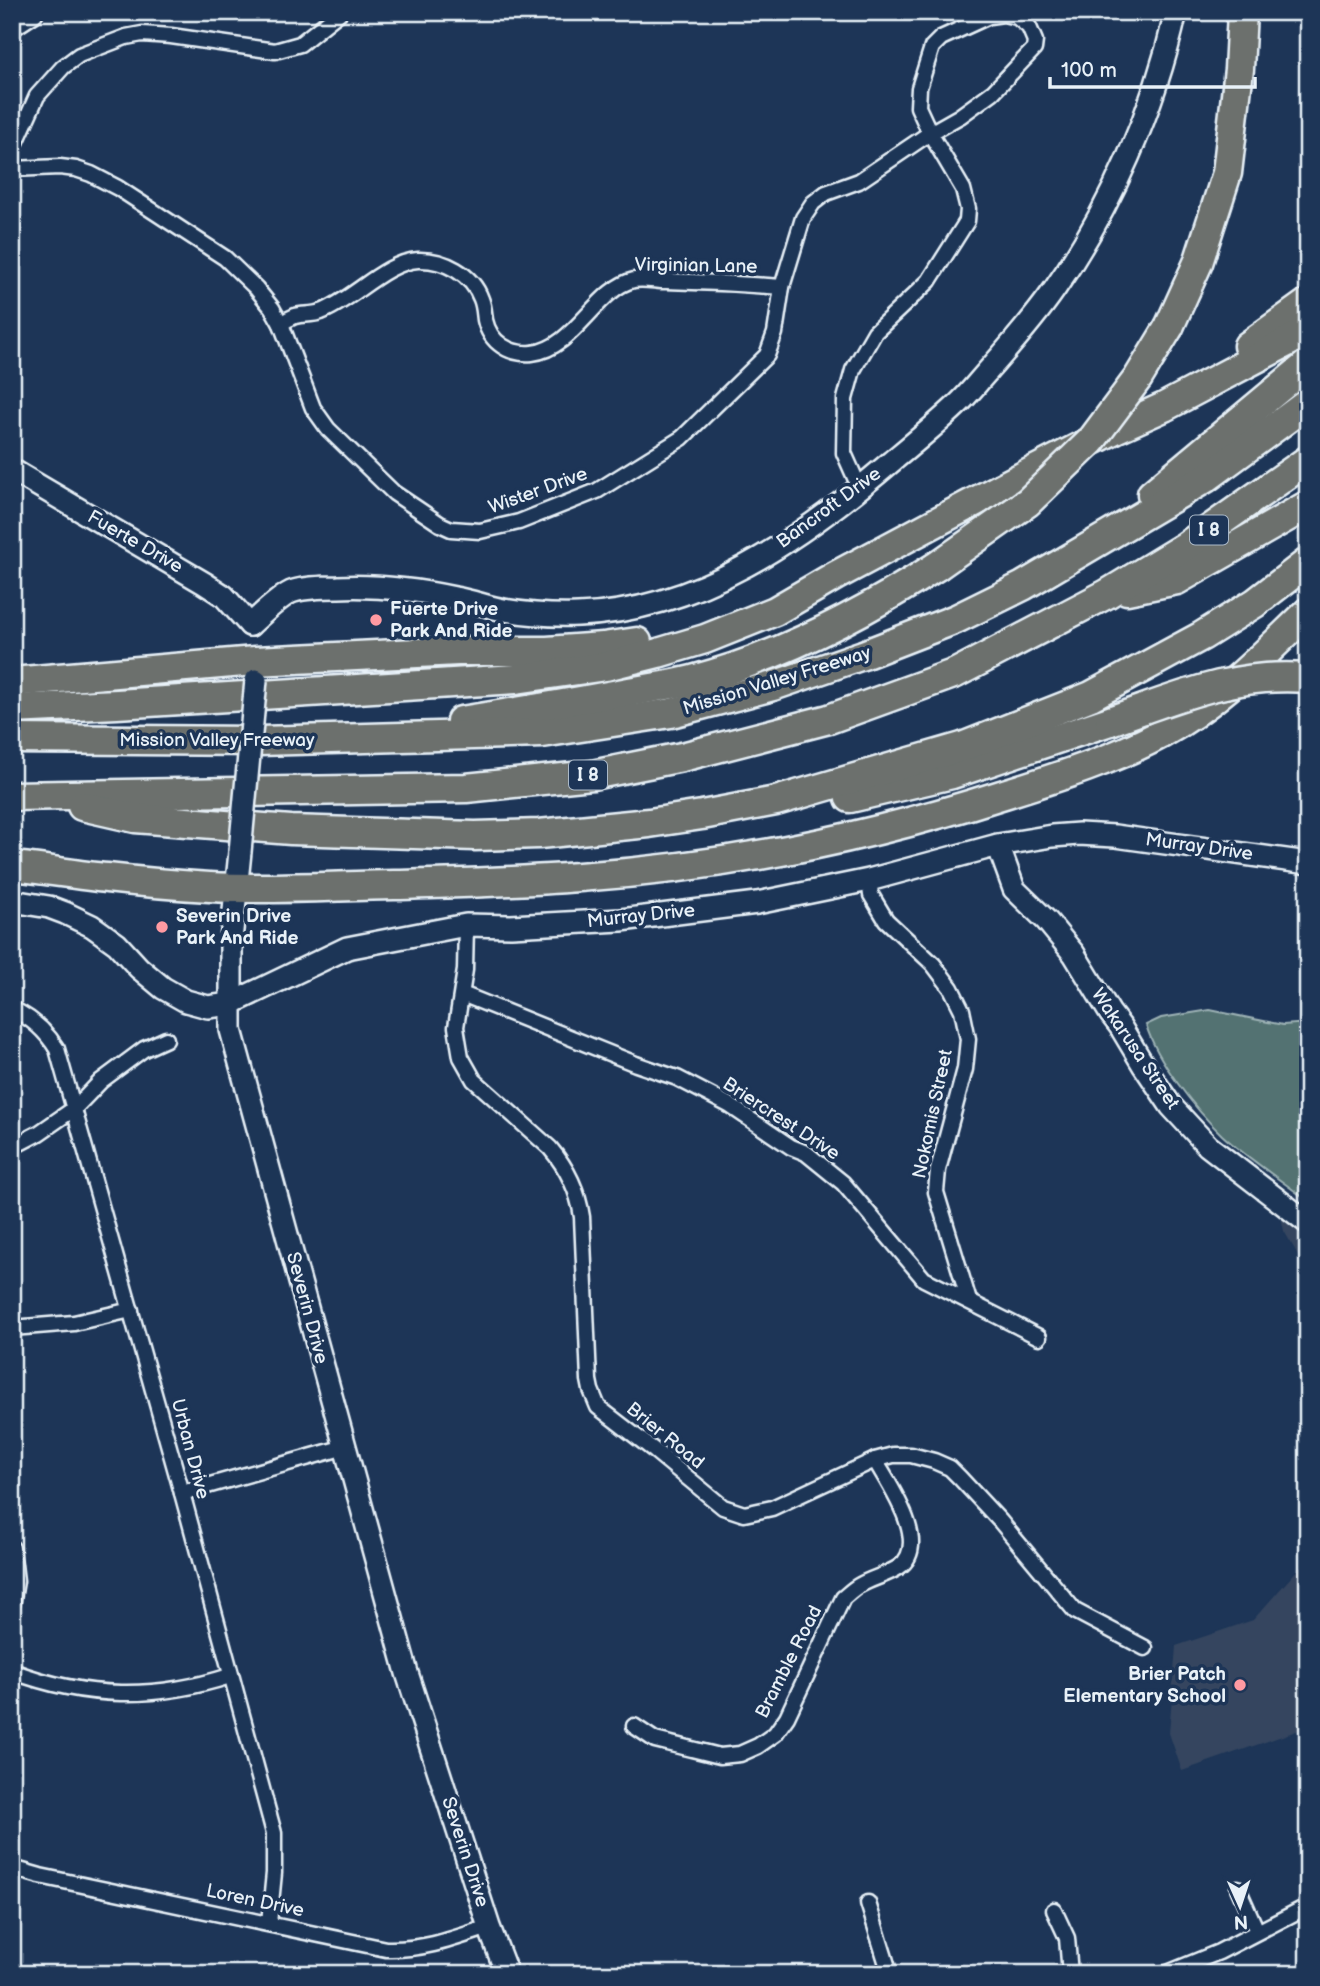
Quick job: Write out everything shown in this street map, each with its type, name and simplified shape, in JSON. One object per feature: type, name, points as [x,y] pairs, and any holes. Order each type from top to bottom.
[{"type":"highway","points":[[348,738],[552,706],[693,679],[750,661],[807,639],[897,592],[1028,502],[1091,442],[1138,378],[1169,327],[1198,263],[1227,173],[1239,69],[1242,12]]},
{"type":"highway","points":[[1115,429],[1233,355],[1308,303]]},
{"type":"highway","points":[[12,709],[516,679],[645,656],[705,639],[775,611],[835,576],[1308,331]]},
{"type":"highway","points":[[1089,548],[1305,366]]},
{"type":"highway","name":"Mission Valley Freeway","points":[[12,739],[259,741],[542,733],[671,713],[773,686],[863,655],[944,624],[1023,586],[1206,478],[1308,403]]},
{"type":"highway","name":"I 8","points":[[23,796],[466,788],[592,775],[682,757],[829,719],[956,673],[1107,594],[1186,546],[1308,460]]},
{"type":"highway","points":[[1107,594],[1177,580],[1308,505]]},
{"type":"highway","points":[[702,815],[776,801],[962,747],[1091,696],[1202,636],[1255,603],[1308,562]]},
{"type":"highway","points":[[12,682],[255,670],[458,651],[547,651],[603,647],[727,621],[835,576]]},
{"type":"highway","points":[[12,866],[106,878],[235,887],[472,883],[548,880],[631,872],[709,863],[778,851],[941,813],[1092,764],[1161,734],[1227,691],[1308,612]]},
{"type":"highway","points":[[23,796],[135,818],[291,830],[404,835],[539,834],[702,815],[807,807],[964,770],[1228,682],[1269,677],[1308,678]]},
{"type":"main road","points":[[12,25],[32,12]]},
{"type":"main road","name":"Bancroft Drive","points":[[250,625],[292,591],[355,586],[403,589],[502,609],[542,614],[580,615],[640,608],[696,589],[753,562],[804,530],[860,489],[960,402],[1053,291],[1112,190],[1135,139],[1159,75],[1176,12]]},
{"type":"main road","name":"Fuerte Drive","points":[[12,470],[224,596],[250,625]]},
{"type":"main road","name":"Severin Drive","points":[[250,625],[255,670],[231,940],[231,1030],[407,1674],[506,1974]]},
{"type":"main road","name":"Murray Drive","points":[[12,901],[49,907],[92,926],[117,944],[163,988],[186,1001],[208,1007],[230,1004],[346,948],[466,925],[512,926],[621,920],[757,903],[869,880],[998,845],[1079,834],[1148,840],[1308,863]]},
{"type":"main road","name":"Wakarusa Street","points":[[998,845],[1014,889],[1047,921],[1074,954],[1143,1066],[1171,1105],[1208,1146],[1308,1223]]},
{"type":"street","points":[[12,168],[14,147],[37,96],[63,67],[79,55],[126,37],[142,34],[275,51],[300,44],[340,12]]},
{"type":"street","name":"Wister Drive","points":[[12,168],[44,166],[91,173],[225,258],[272,308],[281,324],[313,408],[328,429],[394,494],[451,529],[480,531],[519,522],[597,491],[682,438],[767,355],[775,333],[782,287],[803,218],[813,203],[826,193],[859,181],[993,92],[1034,49],[1032,33],[1023,21],[1003,13],[989,16],[941,38],[932,47],[919,88],[918,107],[930,133]]},
{"type":"street","points":[[860,489],[844,453],[845,399],[853,370],[875,332],[929,281],[967,221],[968,209],[963,190],[930,133]]},
{"type":"street","name":"Virginian Lane","points":[[281,324],[295,316],[320,313],[397,265],[419,260],[442,263],[463,274],[478,291],[486,323],[495,342],[509,350],[525,353],[536,353],[555,345],[615,289],[634,280],[782,287]]},
{"type":"street","name":"Nokomis Street","points":[[869,880],[871,895],[886,920],[933,964],[951,988],[962,1010],[968,1039],[965,1069],[938,1170],[936,1192],[969,1301]]},
{"type":"street","name":"Brier Road","points":[[466,925],[466,963],[456,1027],[461,1057],[474,1080],[550,1148],[566,1169],[577,1192],[582,1217],[589,1380],[598,1407],[723,1507],[744,1514],[772,1508],[875,1460],[893,1455],[911,1455],[950,1468],[1000,1521],[1075,1611],[1145,1648]]},
{"type":"street","name":"Briercrest Drive","points":[[462,994],[677,1078],[729,1105],[791,1147],[806,1153],[843,1183],[924,1279],[1039,1337]]},
{"type":"street","name":"Urban Drive","points":[[12,1009],[41,1028],[57,1049],[75,1108],[274,1833],[274,1873],[269,1923]]},
{"type":"street","points":[[12,1147],[39,1133],[75,1108],[101,1081],[144,1049],[166,1040]]},
{"type":"street","points":[[12,1328],[74,1322],[131,1310]]},
{"type":"street","points":[[182,1493],[345,1447]]},
{"type":"street","name":"Bramble Road","points":[[634,1726],[655,1740],[720,1756],[740,1754],[775,1734],[787,1717],[843,1598],[860,1585],[902,1565],[909,1554],[911,1538],[908,1520],[875,1460]]},
{"type":"street","points":[[12,1548],[16,1581],[12,1605]]},
{"type":"street","points":[[12,1671],[57,1686],[122,1694],[181,1689],[230,1676]]},
{"type":"street","name":"Loren Drive","points":[[12,1868],[373,1947],[400,1949],[431,1946],[489,1927]]},
{"type":"street","points":[[1238,1888],[1258,1931]]},
{"type":"street","points":[[868,1903],[890,1974]]},
{"type":"street","points":[[1165,1974],[1219,1952],[1308,1906]]},
{"type":"street","points":[[1054,1910],[1067,1938],[1070,1974]]},
{"type":"shaded area","points":[[1281,1217],[1308,1235],[1308,1272],[1284,1231]]},
{"type":"shaded area","name":"Brier Patch Elementary School","points":[[1308,1558],[1308,1727],[1182,1771],[1169,1733],[1176,1646],[1253,1620]]},
{"type":"green space","points":[[1210,1010],[1283,1025],[1308,1023],[1308,1201],[1242,1152],[1211,1124],[1168,1069],[1151,1039],[1146,1025],[1161,1018]]},
{"type":"place","name":"Fuerte Drive Park And Ride","points":[[376,620]]},
{"type":"place","name":"Severin Drive Park And Ride","points":[[162,927]]},
{"type":"place","name":"Brier Patch Elementary School","points":[[1240,1685]]}]
